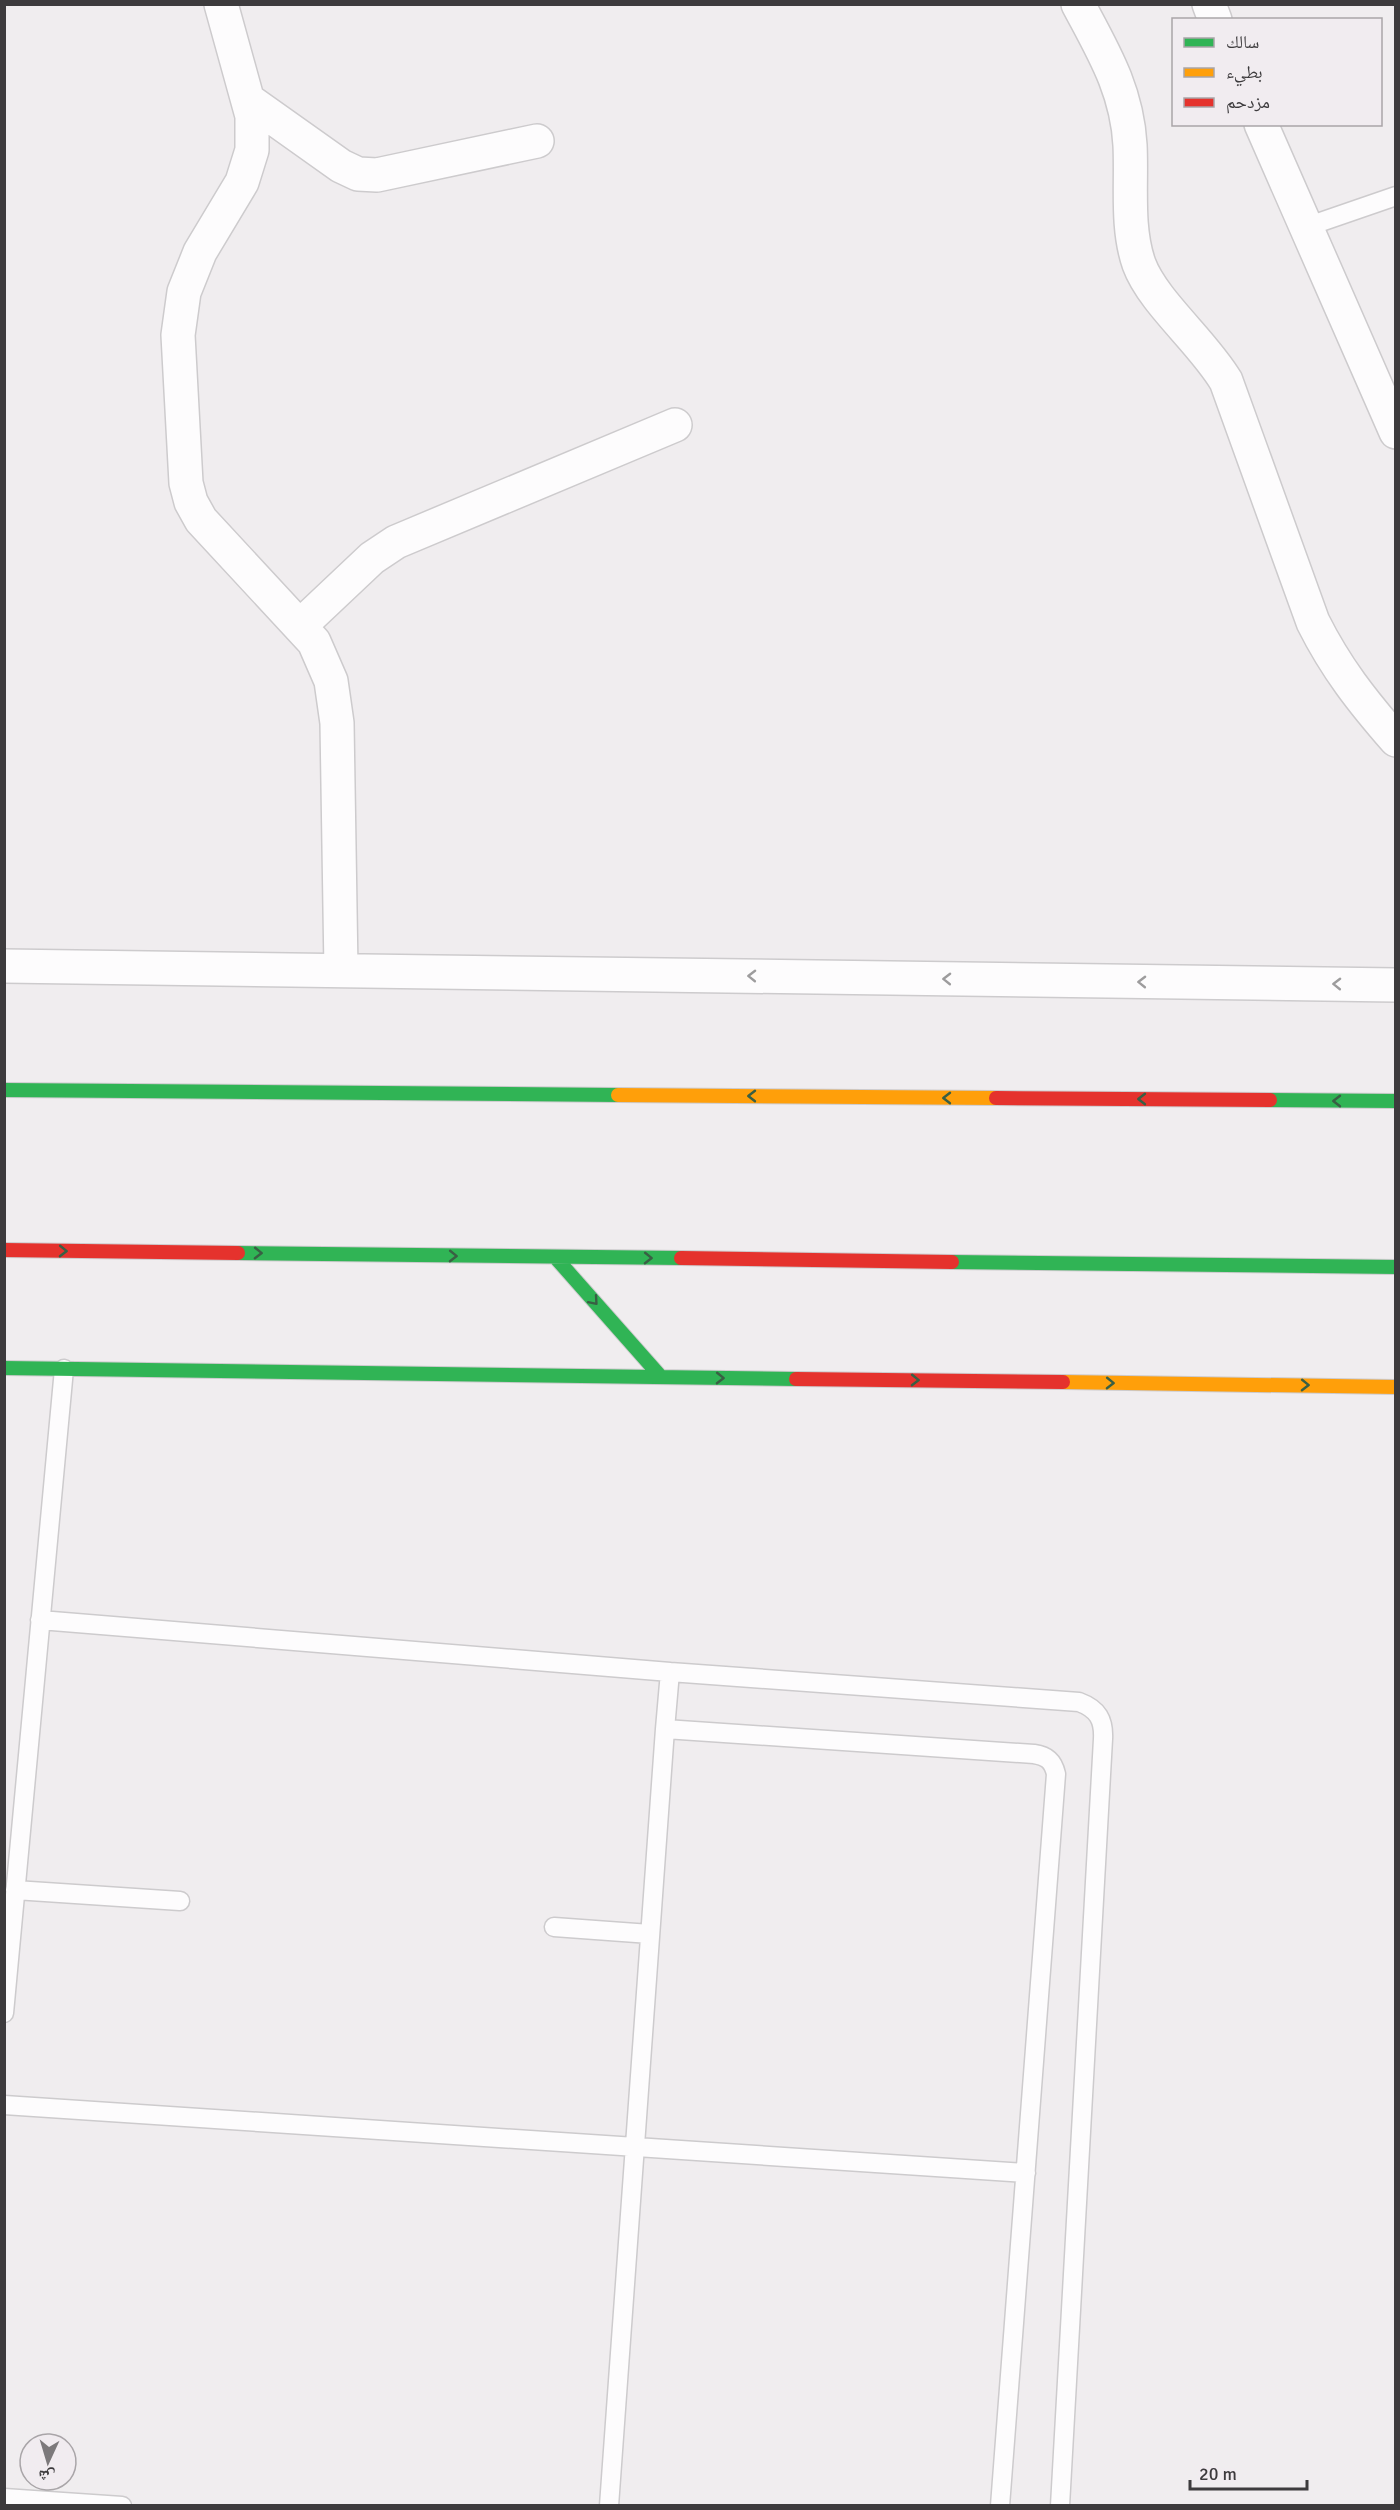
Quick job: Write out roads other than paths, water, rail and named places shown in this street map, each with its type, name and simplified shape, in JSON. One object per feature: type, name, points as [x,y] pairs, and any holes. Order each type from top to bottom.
[{"type":"main road","points":[[4,1090],[1395,1101]]},
{"type":"main road","points":[[4,1250],[1395,1267]]},
{"type":"main road","points":[[555,1257],[662,1377]]},
{"type":"main road","points":[[4,1368],[1395,1386]]},
{"type":"street","points":[[221,4],[248,100],[253,133],[243,182],[190,272],[180,314],[178,335],[186,483],[191,502],[201,520],[301,625],[314,642],[331,681],[335,702],[341,970]]},
{"type":"street","points":[[1078,4],[1107,57],[1118,84],[1126,114],[1130,143],[1133,243],[1139,265],[1149,284],[1205,349],[1226,381],[1313,622],[1348,684],[1395,740]]},
{"type":"street","points":[[248,100],[341,166],[368,176],[537,141]]},
{"type":"street","points":[[1262,126],[1395,432]]},
{"type":"street","points":[[301,625],[372,558],[396,542],[675,425]]},
{"type":"street","points":[[4,966],[1395,985]]},
{"type":"lane","points":[[1306,227],[1395,196]]},
{"type":"lane","points":[[4,2013],[64,1369]]},
{"type":"lane","points":[[40,1620],[670,1672],[1079,1702],[1090,1706],[1099,1715],[1104,1726],[1104,1739],[1060,2505]]},
{"type":"lane","points":[[609,2505],[670,1672]]},
{"type":"lane","points":[[665,1729],[1034,1754],[1049,1759],[1056,1774],[1000,2505]]},
{"type":"lane","points":[[15,1890],[180,1901]]},
{"type":"lane","points":[[554,1928],[650,1934]]},
{"type":"lane","points":[[4,2105],[1026,2173]]},
{"type":"lane","points":[[4,2498],[122,2505]]}]
